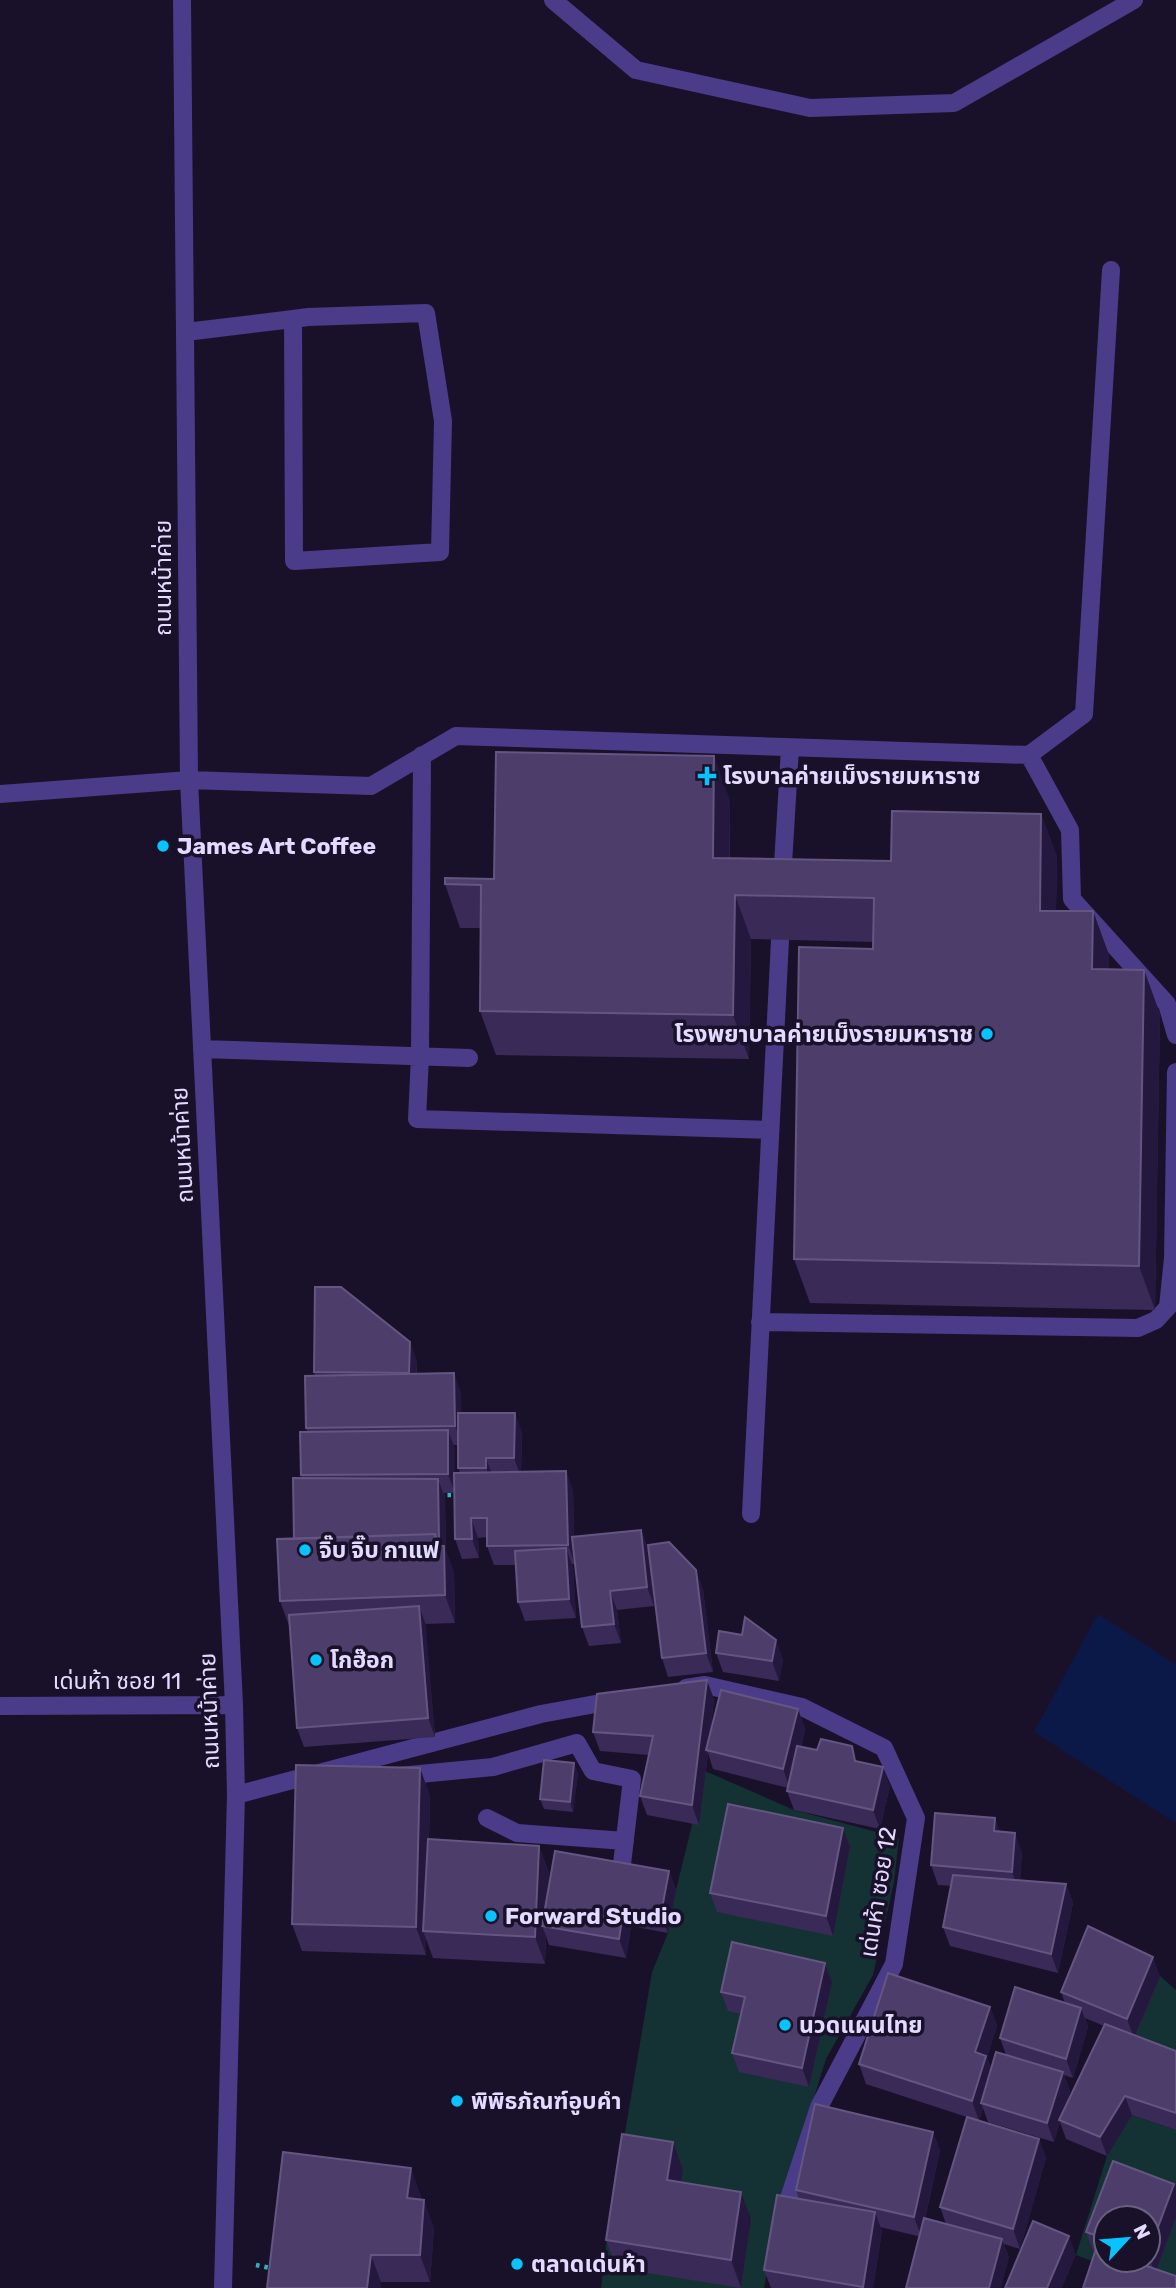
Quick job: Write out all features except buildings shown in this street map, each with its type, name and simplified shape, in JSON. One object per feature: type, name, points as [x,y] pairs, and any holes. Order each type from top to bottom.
[{"type":"street","name":"ถนนหน้าค่าย","points":[[182,0],[188,780],[234,1705],[236,1795],[223,2288]]},
{"type":"street","points":[[554,0],[636,70],[810,108],[954,103],[1134,0]]},
{"type":"street","points":[[0,794],[188,780],[371,786],[456,736],[1029,755],[1084,714],[1111,271]]},
{"type":"street","points":[[186,331],[293,319],[426,313],[443,421],[440,552],[294,561],[293,319]]},
{"type":"street","points":[[781,902],[790,748]]},
{"type":"street","points":[[422,755],[420,1056],[417,1119],[770,1130]]},
{"type":"street","points":[[1029,755],[1070,830],[1072,899],[1167,1004],[1176,1035]]},
{"type":"street","points":[[751,1514],[779,940]]},
{"type":"street","points":[[202,1048],[469,1058]]},
{"type":"street","points":[[760,1321],[1138,1328],[1156,1320],[1168,1307],[1174,1258],[1176,1072]]},
{"type":"street","name":"เด่นห้า ซอย 12","points":[[664,1692],[705,1685],[802,1707],[884,1748],[916,1818],[894,1964],[819,2107],[789,2198]]},
{"type":"street","points":[[236,1795],[541,1714],[636,1697]]},
{"type":"street","name":"เด่นห้า ซอย 11","points":[[0,1706],[234,1705]]},
{"type":"street","points":[[333,1769],[381,1776],[494,1767],[577,1743],[593,1771],[632,1779],[622,1864]]},
{"type":"street","points":[[487,1818],[517,1833],[625,1841]]},
{"type":"path","points":[[429,1495],[456,1495]]},
{"type":"green space","points":[[705,1771],[794,1810],[899,1838],[894,1882],[873,1975],[826,2059],[779,2209],[764,2288],[601,2288],[652,1972],[668,1933]]},
{"type":"green space","points":[[1160,1976],[1176,1990],[1176,2068],[1130,2050]]},
{"type":"green space","points":[[1132,2115],[1176,2130],[1176,2288],[1166,2288],[1128,2274],[1162,2274],[1162,2204],[1092,2204],[1092,2261],[1076,2255],[1107,2156]]},
{"type":"water","points":[[1098,1614],[1176,1665],[1176,1823],[1034,1732]]},
{"type":"place","name":"โรงบาลค่ายเม็งรายมหาราช","points":[[707,776]]},
{"type":"place","name":"James Art Coffee","points":[[163,846]]},
{"type":"place","name":"โรงพยาบาลค่ายเม็งรายมหาราช","points":[[987,1034]]},
{"type":"place","name":"จิ๊บ จิ๊บ กาแฟ","points":[[305,1550]]},
{"type":"place","name":"โกฮ๊อก","points":[[316,1660]]},
{"type":"place","name":"Forward Studio","points":[[491,1916]]},
{"type":"place","name":"นวดแผนไทย","points":[[785,2025]]},
{"type":"place","name":"พิพิธภัณฑ์อูบคำ","points":[[457,2101]]},
{"type":"place","name":"ตลาดเด่นห้า","points":[[517,2264]]}]
